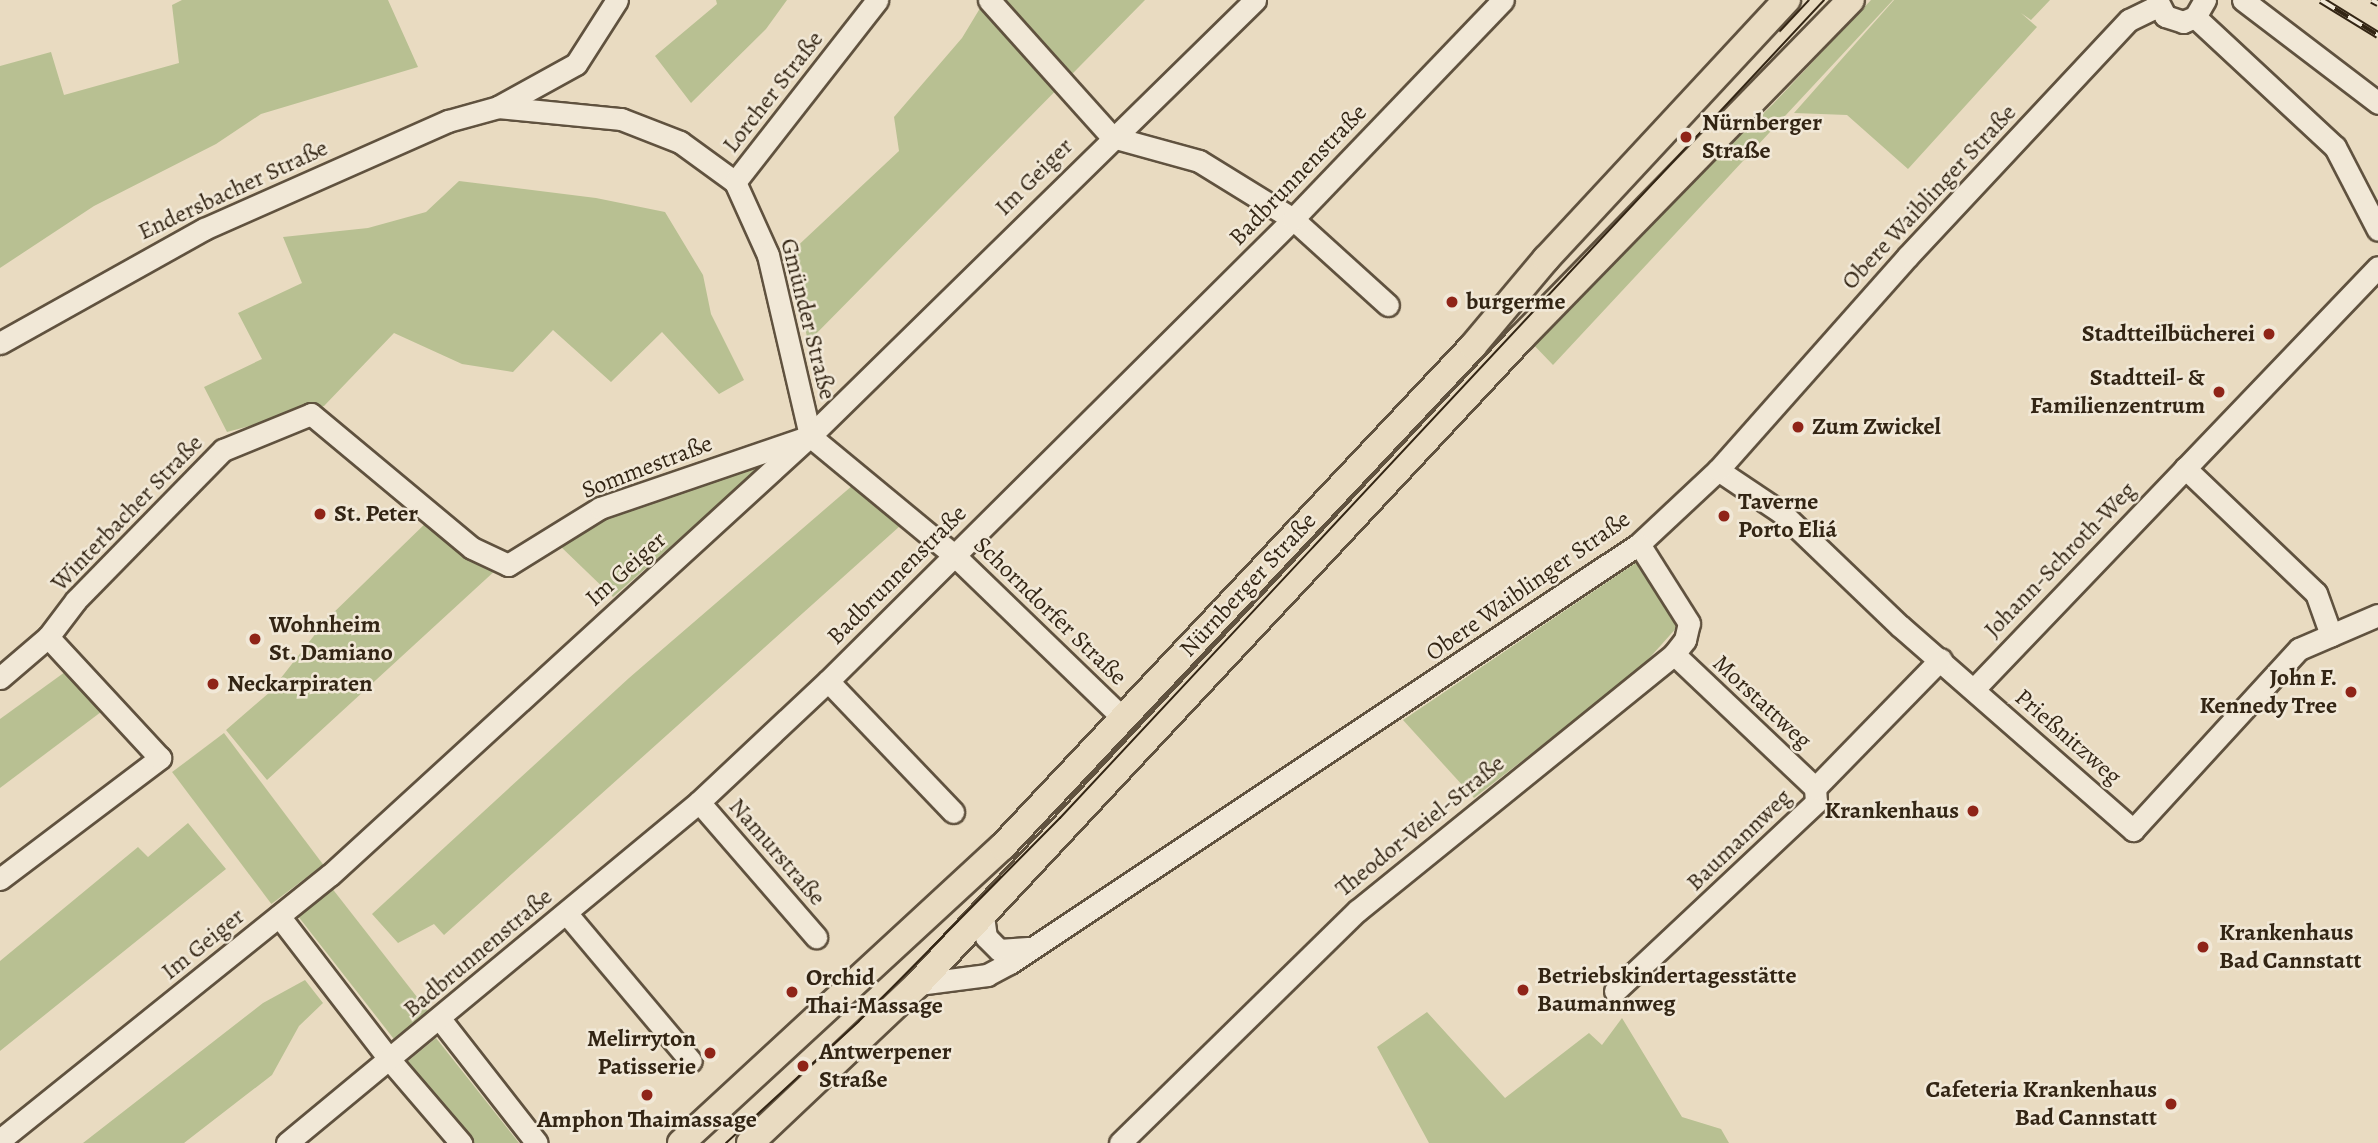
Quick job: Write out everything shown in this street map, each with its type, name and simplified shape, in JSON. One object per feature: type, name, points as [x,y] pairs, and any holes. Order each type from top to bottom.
[{"type":"main road","name":"Nürnberger Straße","points":[[681,1143],[982,867],[1473,346],[1546,259],[1787,0]]},
{"type":"main road","name":"Nürnberger Straße","points":[[750,1143],[918,984],[1521,338],[1851,0]]},
{"type":"street","points":[[498,107],[576,64],[617,0]]},
{"type":"street","name":"Lorcher Straße","points":[[735,182],[877,0]]},
{"type":"street","points":[[989,0],[1112,136],[1199,161],[1293,219],[1388,305]]},
{"type":"street","name":"Im Geiger","points":[[0,1140],[279,916],[810,436],[1112,136],[1255,0]]},
{"type":"street","name":"Badbrunnenstraße","points":[[287,1143],[567,914],[699,802],[828,681],[1293,219],[1503,0]]},
{"type":"street","points":[[2243,0],[2378,103]]},
{"type":"street","points":[[2157,3],[2171,20],[2200,9],[2335,147],[2378,230]]},
{"type":"street","name":"Obere Waiblinger Straße","points":[[918,984],[987,975],[1639,544],[1718,470],[1907,257],[2129,20],[2157,3]]},
{"type":"street","name":"Gmünder Straße","points":[[498,107],[621,119],[680,142],[735,182],[768,256],[810,436]]},
{"type":"street","name":"Endersbacher Straße","points":[[0,343],[204,229],[448,121],[498,107]]},
{"type":"street","name":"Johann-Schroth-Weg","points":[[1974,689],[2378,267]]},
{"type":"street","name":"Sommestraße","points":[[312,415],[472,548],[508,565],[600,508],[810,436]]},
{"type":"street","name":"Winterbacher Straße","points":[[0,678],[48,637],[76,600],[223,450],[312,415]]},
{"type":"street","name":"Schorndorfer Straße","points":[[810,436],[954,555],[1123,718]]},
{"type":"street","points":[[2185,468],[2316,593],[2331,635]]},
{"type":"street","name":"Prießnitzweg","points":[[1718,470],[1782,513],[1900,626],[1941,659],[2133,830],[2299,649],[2378,615]]},
{"type":"street","name":"Theodor-Veiel-Straße","points":[[1120,1143],[1357,911],[1674,654],[1685,640],[1689,623],[1639,544]]},
{"type":"street","points":[[0,879],[160,758],[48,637]]},
{"type":"street","name":"Morstattweg","points":[[1674,654],[1815,788]]},
{"type":"street","name":"Baumannweg","points":[[1615,991],[1816,802],[1815,788],[1941,659]]},
{"type":"street","points":[[828,681],[953,812]]},
{"type":"street","name":"Namurstraße","points":[[699,802],[816,937]]},
{"type":"street","points":[[567,914],[691,1061]]},
{"type":"street","points":[[279,916],[389,1059],[461,1143]]},
{"type":"street","name":"Obere Waiblinger Straße","points":[[983,916],[986,937],[999,950],[1013,952],[1033,946]]},
{"type":"street","points":[[440,1019],[537,1143]]},
{"type":"green space","points":[[182,0],[388,0],[418,67],[261,114],[216,144],[94,206],[0,268],[0,66],[51,52],[64,95],[179,63],[172,5]]},
{"type":"green space","points":[[716,0],[787,0],[766,29],[691,103],[655,56],[717,4]]},
{"type":"green space","points":[[985,0],[1145,0],[808,342],[790,253],[899,151],[894,117],[962,38]]},
{"type":"green space","points":[[1871,0],[1893,0],[1553,365],[1529,340],[1773,104]]},
{"type":"green space","points":[[1894,0],[2050,0],[2031,20],[2021,13],[2037,27],[1908,169],[1847,115],[1794,113]]},
{"type":"green space","points":[[459,181],[596,198],[665,212],[703,275],[711,314],[744,380],[719,394],[662,332],[611,382],[553,330],[513,372],[462,364],[394,333],[324,406],[227,432],[204,387],[262,359],[238,313],[302,283],[283,237],[368,228],[426,212]]},
{"type":"green space","points":[[776,454],[613,597],[558,544],[608,514]]},
{"type":"green space","points":[[853,485],[900,526],[444,935],[434,924],[398,943],[372,914],[629,678]]},
{"type":"green space","points":[[431,518],[498,568],[267,780],[226,730],[270,692],[327,619]]},
{"type":"green space","points":[[1637,562],[1679,625],[1636,673],[1474,798],[1403,720]]},
{"type":"green space","points":[[65,672],[101,712],[0,788],[0,719]]},
{"type":"green space","points":[[224,733],[323,865],[271,904],[172,772]]},
{"type":"green space","points":[[188,823],[226,869],[0,1051],[0,961],[138,847],[148,857]]},
{"type":"green space","points":[[331,887],[430,1013],[395,1040],[296,914]]},
{"type":"green space","points":[[305,980],[323,1003],[299,1026],[272,1075],[184,1143],[83,1143],[263,1003]]},
{"type":"green space","points":[[1427,1012],[1505,1098],[1589,1033],[1602,1045],[1622,1018],[1682,1117],[1721,1129],[1729,1143],[1429,1143],[1377,1047]]},
{"type":"green space","points":[[436,1038],[519,1143],[474,1143],[408,1061]]},
{"type":"tram line","points":[[1780,31],[1809,0]]},
{"type":"tram line","points":[[726,1143],[859,1021],[1060,818],[1824,0]]},
{"type":"railway","points":[[2321,0],[2378,35]]},
{"type":"railway","points":[[2372,0],[2378,3]]},
{"type":"place","name":"Nürnberger Straße","points":[[1686,137]]},
{"type":"place","name":"burgerme","points":[[1452,302]]},
{"type":"place","name":"Stadtteilbücherei","points":[[2269,334]]},
{"type":"place","name":"Stadtteil- & Familienzentrum","points":[[2219,392]]},
{"type":"place","name":"Zum Zwickel","points":[[1798,427]]},
{"type":"place","name":"St. Peter","points":[[320,514]]},
{"type":"place","name":"Taverne Porto Eliá","points":[[1724,516]]},
{"type":"place","name":"Wohnheim St. Damiano","points":[[255,639]]},
{"type":"place","name":"Neckarpiraten","points":[[213,684]]},
{"type":"place","name":"John F. Kennedy Tree","points":[[2351,692]]},
{"type":"place","name":"Krankenhaus","points":[[1973,811]]},
{"type":"place","name":"Krankenhaus Bad Cannstatt","points":[[2203,947]]},
{"type":"place","name":"Betriebskindertagesstätte Baumannweg","points":[[1523,990]]},
{"type":"place","name":"Orchid Thai-Massage","points":[[792,992]]},
{"type":"place","name":"Melirryton Patisserie","points":[[710,1053]]},
{"type":"place","name":"Antwerpener Straße","points":[[803,1066]]},
{"type":"place","name":"Amphon Thaimassage","points":[[647,1095]]},
{"type":"place","name":"Cafeteria Krankenhaus Bad Cannstatt","points":[[2171,1104]]}]
